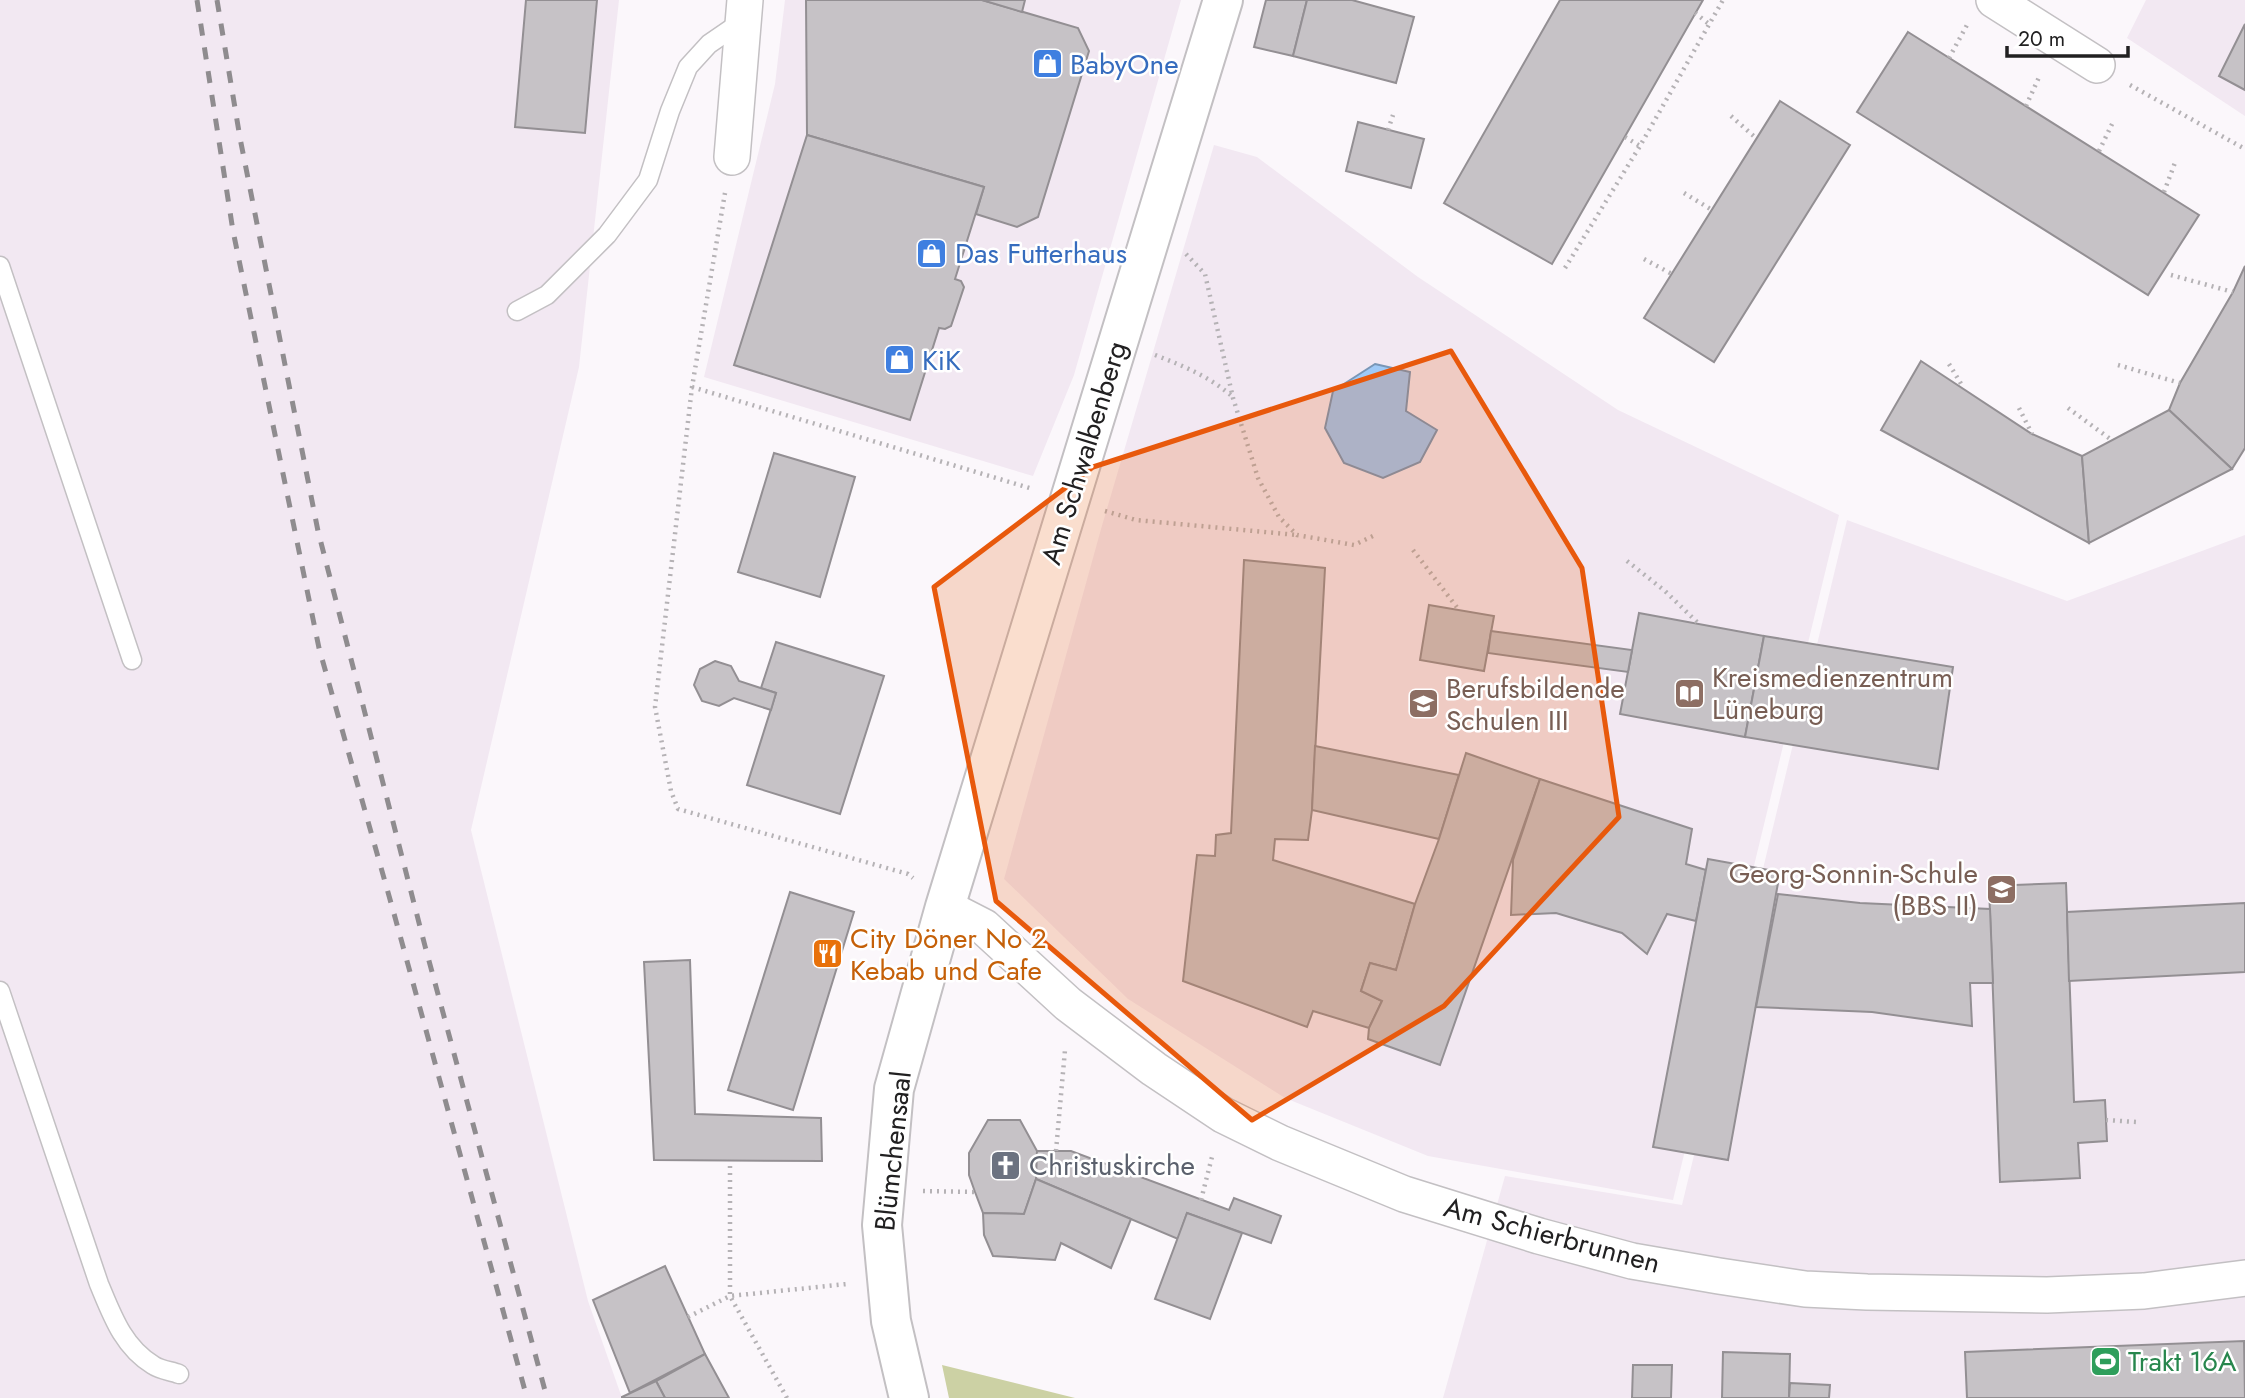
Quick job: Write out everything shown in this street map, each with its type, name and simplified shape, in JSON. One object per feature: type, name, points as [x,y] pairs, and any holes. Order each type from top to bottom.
[{"type":"street","name":"Am Schwalbenberg","points":[[945,906],[1223,0]]},
{"type":"street","points":[[1994,0],[2097,65]]},
{"type":"street","points":[[732,157],[744,10]]},
{"type":"street","name":"Am Schierbrunnen","points":[[945,906],[984,928],[1068,1004],[1154,1069],[1223,1115],[1280,1143],[1404,1194],[1539,1236],[1632,1261],[1805,1289],[2047,1295],[2144,1291],[2245,1278]]},
{"type":"street","name":"Blümchensaal","points":[[909,1398],[891,1321],[886,1280],[884,1190],[894,1090],[945,906]]},
{"type":"lane","points":[[517,312],[547,295],[607,236],[648,180],[670,111],[688,67],[744,10]]},
{"type":"lane","points":[[0,266],[132,660]]},
{"type":"lane","points":[[0,991],[99,1284],[115,1323],[132,1349],[154,1367],[179,1374]]},
{"type":"path","points":[[1564,268],[1640,146],[1723,0]]},
{"type":"path","points":[[1695,13],[1709,24]]},
{"type":"path","points":[[1949,58],[1968,23]]},
{"type":"path","points":[[2097,65],[2161,104],[2245,149]]},
{"type":"path","points":[[1388,130],[1393,115]]},
{"type":"path","points":[[1731,116],[1757,139]]},
{"type":"path","points":[[2099,151],[2113,120]]},
{"type":"path","points":[[1625,137],[1640,146]]},
{"type":"path","points":[[732,157],[692,387],[655,707],[671,791],[678,809],[908,874],[945,906]]},
{"type":"path","points":[[2164,192],[2176,160]]},
{"type":"path","points":[[1684,193],[1712,210]]},
{"type":"path","points":[[1150,240],[1188,255],[1205,274],[1233,398],[1258,478],[1279,517],[1297,535]]},
{"type":"path","points":[[1644,259],[1672,274]]},
{"type":"path","points":[[2171,275],[2233,292]]},
{"type":"path","points":[[1949,364],[1963,387]]},
{"type":"path","points":[[2118,365],[2180,383]]},
{"type":"path","points":[[1183,366],[1219,385],[1233,398]]},
{"type":"path","points":[[692,387],[1041,492]]},
{"type":"path","points":[[2019,408],[2032,434]]},
{"type":"path","points":[[2068,408],[2113,441]]},
{"type":"path","points":[[1136,520],[1297,535],[1354,545],[1373,536]]},
{"type":"path","points":[[1413,550],[1459,610]]},
{"type":"path","points":[[1628,561],[1665,591],[1698,624]]},
{"type":"path","points":[[1056,1151],[1068,1004]]},
{"type":"path","points":[[1201,1200],[1223,1115]]},
{"type":"path","points":[[2106,1120],[2136,1122]]},
{"type":"path","points":[[730,1161],[730,1296],[786,1398]]},
{"type":"path","points":[[884,1190],[975,1192]]},
{"type":"path","points":[[688,1317],[730,1296],[886,1280]]},
{"type":"highlighted area","points":[[1451,351],[1582,568],[1619,817],[1444,1006],[1252,1120],[996,901],[934,587],[1093,467]]},
{"type":"shaded area","points":[[0,0],[619,0],[579,367],[471,830],[588,1301],[622,1398],[0,1398]]},
{"type":"shaded area","points":[[785,0],[1181,0],[1074,375],[1033,476],[704,377],[775,84]]},
{"type":"shaded area","points":[[2146,0],[2245,0],[2245,116],[2127,38]]},
{"type":"shaded area","name":"Berufsbildende Schulen III","points":[[1214,145],[1257,157],[1418,277],[1618,410],[1839,515],[1673,1200],[1428,1156],[1285,1098],[1128,999],[1004,879],[1101,529]]},
{"type":"shaded area","name":"Georg-Sonnin-Schule (BBS II)","points":[[1847,520],[2067,601],[2245,535],[2245,1398],[1443,1398],[1505,1176],[1682,1205]]},
{"type":"green space","points":[[942,1365],[1075,1398],[949,1398]]},
{"type":"water","points":[[1375,364],[1410,372],[1406,411],[1437,430],[1420,462],[1383,478],[1344,463],[1325,428],[1333,391]]},
{"type":"building","points":[[526,0],[597,0],[585,133],[515,127]]},
{"type":"building","points":[[806,0],[982,0],[1078,28],[1089,51],[1038,217],[1017,227],[976,214],[984,187],[807,135]]},
{"type":"building","points":[[982,0],[1025,0],[1022,12]]},
{"type":"building","points":[[1266,0],[1307,0],[1293,56],[1254,47]]},
{"type":"building","points":[[1307,0],[1352,0],[1414,17],[1396,83],[1293,56]]},
{"type":"building","points":[[1560,0],[1703,0],[1552,264],[1444,203]]},
{"type":"building","points":[[2245,24],[2245,90],[2219,76]]},
{"type":"building","points":[[1908,32],[2199,215],[2148,295],[1857,112]]},
{"type":"building","points":[[1780,101],[1850,145],[1714,362],[1644,318]]},
{"type":"building","points":[[1358,122],[1424,139],[1411,188],[1346,171]]},
{"type":"building","points":[[807,135],[984,187],[955,279],[961,281],[964,287],[951,326],[939,328],[910,420],[734,365]]},
{"type":"building","points":[[2245,266],[2245,448],[2232,469],[2169,410],[2180,383],[2233,292]]},
{"type":"building","points":[[1921,361],[2032,434],[2082,456],[2089,543],[1881,430]]},
{"type":"building","points":[[2169,410],[2232,469],[2089,543],[2082,456]]},
{"type":"building","points":[[774,453],[855,477],[820,597],[738,572]]},
{"type":"building","points":[[1244,560],[1325,568],[1312,810],[1308,840],[1275,839],[1273,860],[1415,904],[1396,970],[1370,963],[1361,991],[1382,1001],[1369,1028],[1313,1011],[1307,1027],[1183,981],[1197,855],[1215,856],[1216,835],[1231,833]]},
{"type":"building","points":[[1429,605],[1494,616],[1484,671],[1420,660]]},
{"type":"building","name":"Kreismedienzentrum Lüneburg","points":[[1639,613],[1764,636],[1745,737],[1620,714]]},
{"type":"building","points":[[1491,631],[1632,650],[1628,672],[1488,653]]},
{"type":"building","points":[[1764,636],[1953,667],[1938,769],[1745,737]]},
{"type":"building","points":[[776,642],[884,676],[840,814],[747,785],[776,693],[761,688]]},
{"type":"building","points":[[715,661],[731,666],[739,681],[776,693],[771,710],[734,698],[719,706],[702,701],[694,685],[700,669]]},
{"type":"building","points":[[1315,746],[1459,775],[1439,839],[1312,810]]},
{"type":"building","points":[[1466,753],[1540,779],[1440,1065],[1368,1039],[1369,1028],[1382,1001],[1361,991],[1370,963],[1396,970],[1415,904]]},
{"type":"building","points":[[1540,779],[1692,829],[1686,864],[1706,870],[1696,921],[1667,914],[1647,954],[1622,933],[1556,913],[1511,915],[1513,860]]},
{"type":"building","points":[[1708,859],[1780,872],[1728,1160],[1653,1147]]},
{"type":"building","points":[[2066,883],[2074,1102],[2105,1100],[2107,1141],[2078,1143],[2080,1178],[2000,1182],[1989,886]]},
{"type":"building","points":[[790,892],[854,912],[793,1110],[728,1090]]},
{"type":"building","points":[[1778,894],[1860,903],[1990,909],[1993,983],[1970,983],[1972,1026],[1872,1012],[1756,1007]]},
{"type":"building","points":[[2245,903],[2245,972],[2069,981],[2067,912]]},
{"type":"building","points":[[690,960],[695,1114],[821,1118],[822,1161],[654,1160],[644,962]]},
{"type":"building","points":[[988,1120],[1020,1120],[1037,1151],[1036,1179],[1024,1214],[983,1213],[969,1175],[969,1153]]},
{"type":"building","points":[[1037,1151],[1071,1151],[1229,1210],[1234,1198],[1281,1216],[1271,1243],[1187,1213],[1178,1239],[1036,1179]]},
{"type":"building","points":[[1036,1179],[1131,1219],[1111,1268],[1061,1243],[1055,1260],[993,1256],[984,1235],[983,1213],[1024,1214]]},
{"type":"building","points":[[1187,1213],[1242,1233],[1210,1319],[1155,1299]]},
{"type":"building","points":[[665,1266],[705,1354],[630,1393],[593,1300]]},
{"type":"building","name":"Trakt 16A","points":[[2244,1341],[2245,1398],[1967,1398],[1965,1352]]},
{"type":"building","points":[[1723,1352],[1790,1354],[1789,1398],[1722,1398]]},
{"type":"building","points":[[705,1354],[729,1398],[665,1398],[656,1381]]},
{"type":"building","points":[[1633,1365],[1672,1365],[1671,1398],[1632,1398]]},
{"type":"building","points":[[656,1381],[665,1398],[622,1398],[622,1397]]},
{"type":"building","points":[[1790,1383],[1830,1385],[1829,1398],[1789,1398]]},
{"type":"railway","points":[[197,0],[233,231],[319,648],[527,1398]]},
{"type":"railway","points":[[217,0],[240,138],[318,531],[425,946],[547,1398]]},
{"type":"place","name":"BabyOne","points":[[1047,64]]},
{"type":"place","name":"Das Futterhaus","points":[[932,253]]},
{"type":"place","name":"KiK","points":[[899,360]]},
{"type":"place","name":"Kreismedienzentrum Lüneburg","points":[[1689,693]]},
{"type":"place","name":"Berufsbildende Schulen III","points":[[1423,704]]},
{"type":"place","name":"Georg-Sonnin-Schule (BBS II)","points":[[2001,889]]},
{"type":"place","name":"City Döner No 2 Kebab und Cafe","points":[[827,954]]},
{"type":"place","name":"Christuskirche","points":[[1006,1165]]},
{"type":"place","name":"Trakt 16A","points":[[2105,1361]]}]
